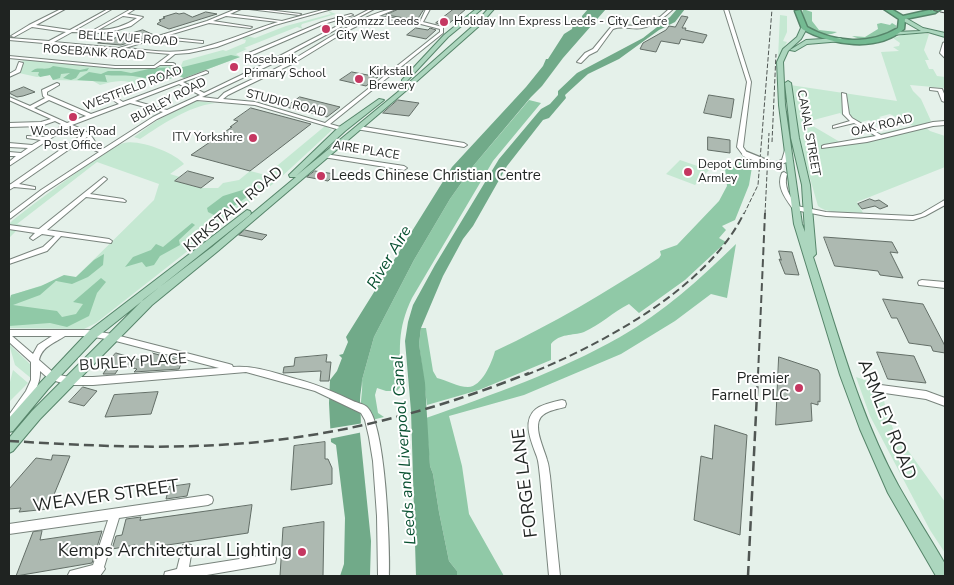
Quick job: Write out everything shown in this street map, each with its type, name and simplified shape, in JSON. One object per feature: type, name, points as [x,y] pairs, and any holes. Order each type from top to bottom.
[{"type":"highway","points":[[887,9],[902,18],[934,12],[938,9]]},
{"type":"highway","points":[[798,10],[802,26],[818,35],[840,40],[856,41],[894,34],[901,28],[902,18]]},
{"type":"main road","name":"KIRKSTALL ROAD","points":[[9,426],[93,334],[246,214],[342,129],[396,89],[430,52],[479,9]]},
{"type":"main road","name":"KIRKSTALL ROAD","points":[[9,447],[36,415],[148,302],[369,119],[476,26],[491,9]]},
{"type":"main road","points":[[913,25],[914,18],[921,14]]},
{"type":"main road","points":[[902,18],[913,25],[945,35]]},
{"type":"main road","points":[[461,24],[476,26]]},
{"type":"main road","name":"CANAL STREET","points":[[802,26],[799,38],[789,45],[782,57],[780,71],[782,105],[789,146],[795,208],[804,247],[813,270]]},
{"type":"main road","points":[[894,34],[936,33]]},
{"type":"main road","name":"CANAL STREET","points":[[813,270],[808,226],[809,210],[789,105],[787,64],[791,52],[801,44],[814,41],[840,40]]},
{"type":"main road","points":[[430,52],[436,56],[446,53]]},
{"type":"main road","points":[[360,116],[367,115],[369,119]]},
{"type":"main road","points":[[329,141],[342,141]]},
{"type":"main road","name":"ARMLEY ROAD","points":[[813,270],[846,375],[869,436],[897,496],[944,576]]},
{"type":"main road","points":[[78,350],[112,337]]},
{"type":"main road","points":[[52,377],[82,370]]},
{"type":"street","points":[[14,36],[63,9]]},
{"type":"street","points":[[49,43],[110,9]]},
{"type":"street","points":[[94,32],[133,9]]},
{"type":"street","points":[[120,50],[208,22],[239,9]]},
{"type":"street","points":[[251,9],[304,15]]},
{"type":"street","points":[[323,9],[328,9]]},
{"type":"street","name":"BELLE VUE ROAD","points":[[9,39],[173,54],[195,52],[219,46],[282,22],[328,9]]},
{"type":"street","name":"BURLEY ROAD","points":[[9,217],[43,191],[102,151],[167,112],[268,64],[370,9]]},
{"type":"street","name":"BURLEY ROAD","points":[[220,100],[226,94],[287,64],[374,16],[394,9]]},
{"type":"street","points":[[420,23],[428,9]]},
{"type":"street","points":[[579,62],[587,54],[595,50],[616,25],[638,28],[652,23],[667,14],[671,9]]},
{"type":"street","points":[[726,9],[750,82],[740,147],[745,154],[772,165],[793,183]]},
{"type":"street","points":[[226,14],[282,22]]},
{"type":"street","points":[[30,26],[105,32],[125,26],[141,17],[123,15]]},
{"type":"street","points":[[268,64],[246,56],[323,23],[351,15],[358,15]]},
{"type":"street","points":[[326,124],[442,32],[442,28],[438,27],[374,16]]},
{"type":"street","points":[[348,21],[359,24]]},
{"type":"street","points":[[208,22],[250,27]]},
{"type":"street","points":[[166,35],[174,39],[200,42]]},
{"type":"street","points":[[166,44],[174,39]]},
{"type":"street","points":[[945,43],[942,53],[945,58]]},
{"type":"street","name":"ROSEBANK ROAD","points":[[9,57],[115,67],[155,67],[173,54]]},
{"type":"street","points":[[11,75],[18,71],[21,63]]},
{"type":"street","points":[[159,64],[173,64]]},
{"type":"street","name":"WESTFIELD ROAD","points":[[9,163],[67,125],[206,72]]},
{"type":"street","points":[[179,82],[203,94]]},
{"type":"street","points":[[58,84],[44,91],[45,96],[91,116]]},
{"type":"street","points":[[932,88],[940,90],[945,101]]},
{"type":"street","points":[[106,94],[123,104]]},
{"type":"street","points":[[844,94],[846,114],[853,122],[881,137]]},
{"type":"street","points":[[9,98],[87,134],[96,149],[102,151]]},
{"type":"street","points":[[30,108],[49,98]]},
{"type":"street","name":"STUDIO ROAD","points":[[195,98],[255,104],[342,129]]},
{"type":"street","points":[[130,101],[167,112]]},
{"type":"street","points":[[9,125],[35,124],[52,119]]},
{"type":"street","points":[[835,127],[853,122]]},
{"type":"street","name":"OAK ROAD","points":[[824,147],[945,123]]},
{"type":"street","points":[[358,128],[464,145]]},
{"type":"street","points":[[10,185],[87,134]]},
{"type":"street","points":[[29,137],[46,139]]},
{"type":"street","points":[[9,145],[37,145]]},
{"type":"street","points":[[772,165],[785,161],[789,146]]},
{"type":"street","points":[[9,154],[22,155]]},
{"type":"street","name":"AIRE PLACE","points":[[325,156],[404,168]]},
{"type":"street","points":[[784,174],[782,180],[785,194],[795,208],[826,214],[913,218],[923,215],[945,202]]},
{"type":"street","points":[[33,238],[104,179]]},
{"type":"street","points":[[10,185],[33,188]]},
{"type":"street","points":[[84,195],[123,200]]},
{"type":"street","points":[[9,226],[108,242]]},
{"type":"street","points":[[9,262],[45,249],[60,234]]},
{"type":"street","points":[[922,283],[945,285]]},
{"type":"street","name":"BURLEY PLACE","points":[[9,333],[93,334],[112,337],[233,368]]},
{"type":"street","points":[[9,422],[35,381],[37,371],[35,360],[38,351],[43,345],[64,334]]},
{"type":"street","points":[[9,338],[52,377]]},
{"type":"street","name":"BURLEY PLACE","points":[[199,372],[203,368],[204,360]]},
{"type":"street","points":[[233,368],[246,369],[322,391],[368,413],[374,432],[385,537],[384,576]]},
{"type":"street","name":"BURLEY PLACE","points":[[52,377],[69,381],[93,381],[233,368]]},
{"type":"street","points":[[881,389],[926,396],[945,402]]},
{"type":"street","name":"FORGE LANE","points":[[554,576],[543,462],[534,428],[535,418],[539,412],[562,404]]},
{"type":"street","name":"WEAVER STREET","points":[[9,529],[208,500]]},
{"type":"street","points":[[72,576],[97,572],[116,513]]},
{"type":"street","points":[[182,574],[187,549]]},
{"type":"street","points":[[168,576],[271,559]]},
{"type":"shaded area","name":"River Aire","points":[[588,9],[606,9],[474,165],[450,199],[414,260],[374,337],[362,380],[360,400],[360,433],[371,541],[370,576],[340,576],[344,564],[345,518],[336,445],[331,442],[329,403],[330,380],[337,371],[342,358],[339,355],[343,354],[348,342],[346,337],[452,167],[526,87],[543,66],[564,34],[572,29],[573,25],[582,18]]},
{"type":"shaded area","points":[[677,9],[685,9],[675,22],[659,30],[619,59],[588,74],[565,95],[566,98],[549,118],[543,120],[507,166],[443,276],[421,328],[419,344],[425,383],[430,466],[449,561],[457,571],[457,576],[416,576],[411,411],[405,341],[413,305],[499,159],[541,109],[550,104],[558,95],[558,91],[577,73],[643,38],[670,17]]},
{"type":"shaded area","points":[[803,9],[812,12],[812,21],[819,30],[837,32],[825,34],[813,30],[804,21]]},
{"type":"shaded area","points":[[328,11],[336,14],[302,24],[303,29],[297,27],[244,48],[247,49],[236,54],[240,57],[184,78],[179,76],[155,84],[149,80],[134,84],[121,81],[100,85],[93,81],[53,80],[50,75],[37,77],[19,73],[23,59],[95,67],[153,68],[181,66],[183,61],[223,50],[226,51],[245,43],[246,40],[242,39],[247,36],[255,38],[286,26],[331,14]]},
{"type":"shaded area","points":[[780,15],[787,16],[787,32],[783,41],[787,42],[778,58]]},
{"type":"shaded area","points":[[892,23],[897,26],[888,33],[876,38],[863,39],[852,36],[865,37],[878,29],[877,24],[890,25]]},
{"type":"shaded area","points":[[929,34],[924,50],[929,60],[925,60],[929,69],[933,69],[937,76],[945,77],[945,88],[910,85],[921,99],[931,121],[925,124],[925,127],[930,131],[945,136],[945,167],[857,202],[863,213],[833,212],[823,209],[818,206],[800,144],[790,85],[897,101],[881,52],[899,51],[893,47],[899,46],[900,43],[893,38],[903,35]],"holes":[[[840,113],[853,124],[869,120],[878,125],[888,122],[879,117],[890,114],[913,126],[840,142],[806,122]]]},
{"type":"shaded area","points":[[231,55],[240,57],[184,78],[179,76],[156,80],[133,76],[105,75],[107,82],[77,80],[89,72],[101,74],[108,71],[121,71],[131,73],[153,68],[183,67]]},
{"type":"shaded area","points":[[53,66],[80,70],[89,68],[87,71],[80,72],[76,78],[71,80],[63,78],[70,73],[61,74],[60,78],[53,80],[50,75],[40,77],[38,75],[39,72],[31,72],[36,69]]},
{"type":"shaded area","points":[[529,100],[541,103],[493,161],[412,298],[401,330],[400,361],[402,385],[397,391],[386,391],[377,388],[375,395],[378,413],[384,417],[372,420],[361,412],[361,403],[362,380],[374,337],[414,260],[450,199],[474,165]]},
{"type":"shaded area","points":[[196,101],[215,103],[185,112],[140,139],[134,137],[156,121]]},
{"type":"shaded area","points":[[325,126],[332,130],[278,180],[96,323],[84,329],[9,328],[9,302],[11,295],[75,278],[154,200],[159,184],[97,162],[17,224],[22,225],[9,238],[9,224],[13,220],[111,149],[131,142],[165,151],[184,164],[170,174],[180,177],[175,181],[201,188],[218,188],[223,183],[239,180],[250,171],[266,175]]},
{"type":"shaded area","points":[[741,157],[753,161],[749,185],[735,220],[722,226],[726,230],[719,238],[726,242],[685,280],[639,313],[629,304],[584,332],[558,338],[551,344],[551,360],[479,390],[427,405],[419,344],[421,328],[426,328],[433,371],[437,378],[460,386],[473,386],[486,373],[495,351],[579,307],[659,258],[661,255],[660,251],[677,245],[719,201],[727,186],[725,168],[728,166],[738,167]]},
{"type":"shaded area","name":"Depot Climbing Armley","points":[[680,160],[709,170],[695,185],[666,174]]},
{"type":"shaded area","points":[[252,187],[250,194],[218,217],[208,212],[207,208],[223,196]]},
{"type":"shaded area","points":[[192,223],[195,225],[179,240],[180,245],[160,256],[154,265],[146,267],[142,262],[125,267],[133,257],[151,250],[156,244],[163,247]]},
{"type":"shaded area","points":[[736,244],[727,298],[711,294],[675,321],[621,354],[524,395],[449,416],[462,466],[469,514],[504,576],[457,576],[457,571],[449,561],[439,512],[430,466],[426,418],[550,372],[620,337],[652,317],[681,294]]},
{"type":"shaded area","points":[[104,254],[103,265],[88,277],[72,284],[56,281],[40,295],[13,305],[57,311],[62,317],[76,314],[83,304],[73,302],[101,278],[106,282],[97,293],[89,316],[67,327],[50,323],[9,326],[9,302],[11,295],[41,286],[64,275],[76,277],[94,260]]},
{"type":"shaded area","points":[[9,344],[31,365],[32,379],[15,365]]},
{"type":"shaded area","points":[[13,370],[28,383],[9,402],[9,386]]},
{"type":"shaded area","points":[[856,377],[871,382],[884,400],[894,431],[945,502],[945,553],[930,530],[870,416]]},
{"type":"pier","points":[[364,423],[363,432],[329,439],[327,429]]},
{"type":"building","points":[[399,9],[424,9],[417,20],[386,15]]},
{"type":"building","points":[[454,9],[466,9],[446,26],[436,23]]},
{"type":"building","points":[[206,12],[217,14],[169,29],[157,24],[161,21],[159,20],[165,18],[163,17],[176,13],[184,13],[192,17]]},
{"type":"building","points":[[682,16],[688,17],[682,28],[707,35],[703,43],[681,39],[679,44],[661,41],[656,52],[640,49],[643,43],[666,30],[669,26],[675,27]]},
{"type":"building","points":[[416,28],[436,30],[426,39],[407,35]]},
{"type":"building","points":[[143,30],[154,35],[121,45],[98,43]]},
{"type":"building","name":"Kirkstall Brewery","points":[[352,72],[378,77],[366,86],[340,80]]},
{"type":"building","points":[[24,87],[35,92],[17,97],[9,93]]},
{"type":"building","points":[[709,95],[734,99],[731,118],[704,113]]},
{"type":"building","points":[[300,97],[340,107],[327,117],[286,107]]},
{"type":"building","points":[[398,100],[419,103],[409,116],[383,113]]},
{"type":"building","name":"ITV Yorkshire","points":[[251,108],[311,124],[250,171],[191,155],[232,127],[230,127],[238,121],[234,120]]},
{"type":"building","points":[[708,137],[730,140],[730,153],[708,150]]},
{"type":"building","points":[[188,171],[214,178],[201,188],[175,181]]},
{"type":"building","name":"Leeds Chinese Christian Centre","points":[[315,171],[335,174],[328,181],[307,177]]},
{"type":"building","points":[[870,199],[879,200],[888,206],[880,209],[875,206],[862,209],[858,204]]},
{"type":"building","points":[[245,230],[267,235],[262,240],[239,235]]},
{"type":"building","points":[[824,237],[892,242],[898,253],[890,252],[903,278],[880,275],[878,271],[835,266]]},
{"type":"building","points":[[779,251],[792,252],[799,275],[785,274],[779,259],[781,260]]},
{"type":"building","points":[[883,299],[923,304],[945,346],[945,353],[933,351],[931,346],[909,343],[897,318],[892,318]]},
{"type":"building","points":[[877,352],[914,356],[926,383],[888,379]]},
{"type":"building","points":[[116,353],[144,361],[152,353],[182,361],[179,369],[134,372],[137,369],[121,365],[115,374],[103,374],[111,362],[109,361]]},
{"type":"building","points":[[327,355],[326,362],[331,362],[329,381],[320,381],[321,371],[283,373],[284,367],[294,366],[295,358]]},
{"type":"building","name":"Premier Farnell PLC","points":[[779,357],[818,370],[820,374],[820,402],[818,401],[818,405],[811,403],[812,421],[776,425]]},
{"type":"building","points":[[83,387],[97,391],[84,406],[69,402]]},
{"type":"building","points":[[158,392],[151,414],[105,417],[114,395]]},
{"type":"building","points":[[715,425],[747,435],[740,535],[694,520],[701,456],[712,459]]},
{"type":"building","points":[[325,442],[325,459],[328,459],[332,468],[332,484],[291,490],[294,446]]},
{"type":"building","points":[[53,455],[70,456],[48,509],[19,512],[21,508],[9,509],[9,489],[36,458],[51,460]]},
{"type":"building","points":[[190,484],[187,496],[166,499],[169,487]]},
{"type":"building","points":[[252,505],[248,533],[134,550],[135,545],[112,549],[116,536],[122,535],[126,519],[141,517],[140,520]]},
{"type":"building","name":"Kemps Architectural Lighting","points":[[324,522],[323,576],[280,576],[283,528]]},
{"type":"building","points":[[42,531],[40,540],[102,531],[92,563],[16,576],[33,532]]},
{"type":"railway","points":[[744,214],[758,185],[772,9]]},
{"type":"railway","points":[[927,9],[945,13]]},
{"type":"railway","points":[[772,142],[776,54]]},
{"type":"railway","points":[[765,214],[769,133]]},
{"type":"railway","points":[[526,375],[587,348],[650,311],[705,266],[727,240],[744,213]]},
{"type":"railway","points":[[758,375],[765,213]]},
{"type":"railway","points":[[9,441],[165,447],[257,442],[297,437],[337,431],[415,412],[529,373]]},
{"type":"railway","points":[[748,576],[758,373]]},
{"type":"place","name":"Holiday Inn Express Leeds - City Centre","points":[[444,22]]},
{"type":"place","name":"Roomzzz Leeds City West","points":[[326,29]]},
{"type":"place","name":"Rosebank Primary School","points":[[234,67]]},
{"type":"place","name":"Kirkstall Brewery","points":[[359,79]]},
{"type":"place","name":"Woodsley Road Post Office","points":[[73,117]]},
{"type":"place","name":"ITV Yorkshire","points":[[253,138]]},
{"type":"place","name":"Depot Climbing Armley","points":[[688,172]]},
{"type":"place","name":"Leeds Chinese Christian Centre","points":[[321,176]]},
{"type":"place","name":"Premier Farnell PLC","points":[[799,388]]},
{"type":"place","name":"Kemps Architectural Lighting","points":[[302,552]]},
{"type":"water label","name":"Leeds and Liverpool Canal","points":[[405,450]]}]
